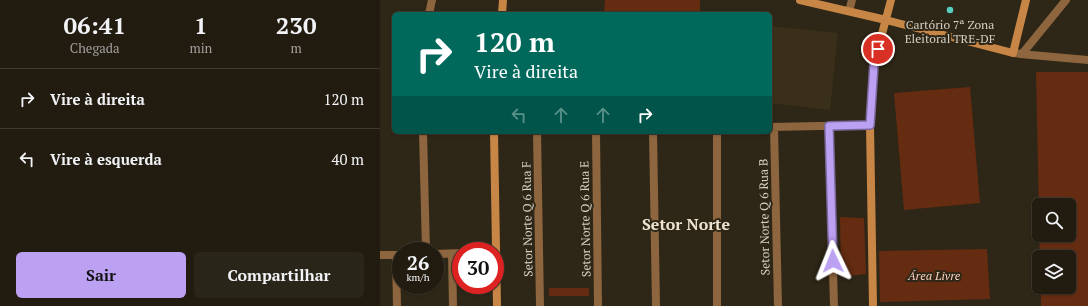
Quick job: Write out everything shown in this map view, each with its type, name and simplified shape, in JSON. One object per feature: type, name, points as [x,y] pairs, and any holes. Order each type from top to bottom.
[{"type":"street","points":[[430,12],[432,0]]},
{"type":"street","points":[[502,12],[503,0]]},
{"type":"street","points":[[800,0],[1022,54],[1066,0]]},
{"type":"street","points":[[849,11],[852,0]]},
{"type":"street","points":[[873,306],[870,125],[874,64],[891,0]]},
{"type":"street","points":[[1013,53],[1026,0]]},
{"type":"street","points":[[1013,53],[1088,60]]},
{"type":"street","points":[[772,127],[870,125]]},
{"type":"street","points":[[829,126],[834,306]]},
{"type":"street","name":"Setor Norte Q 6 Rua B","points":[[772,127],[778,306]]},
{"type":"street","points":[[423,134],[426,242]]},
{"type":"street","points":[[494,134],[496,242]]},
{"type":"street","name":"Setor Norte Q 6 Rua F","points":[[537,134],[540,306]]},
{"type":"street","name":"Setor Norte Q 6 Rua E","points":[[596,134],[598,306]]},
{"type":"street","points":[[653,134],[656,306]]},
{"type":"street","points":[[717,134],[717,306]]},
{"type":"street","points":[[444,254],[452,254]]},
{"type":"street","points":[[380,255],[392,255]]},
{"type":"street","points":[[397,294],[397,306]]},
{"type":"street","points":[[453,294],[453,306]]},
{"type":"street","points":[[497,294],[497,306]]},
{"type":"shaded area","points":[[772,26],[838,33],[830,110],[772,103]]},
{"type":"green space","points":[[605,0],[700,0],[700,12],[604,12]]},
{"type":"green space","points":[[1036,72],[1088,72],[1088,306],[1041,306],[1041,294],[1076,294],[1076,250],[1040,250],[1039,242],[1076,242],[1076,198],[1039,198]]},
{"type":"green space","points":[[970,87],[980,203],[904,210],[894,93]]},
{"type":"green space","points":[[840,217],[864,218],[866,274],[841,277]]},
{"type":"green space","name":"Área Livre","points":[[987,249],[990,299],[880,302],[879,251]]},
{"type":"green space","points":[[549,288],[589,288],[589,296],[549,296]]},
{"type":"place","name":"Cartório 7ª Zona Eleitoral TRE-DF","points":[[950,10]]},
{"type":"district","name":"Setor Norte","points":[[686,224]]},
{"type":"route","points":[[833,261],[829,126],[870,125],[874,64],[878,49]]}]
